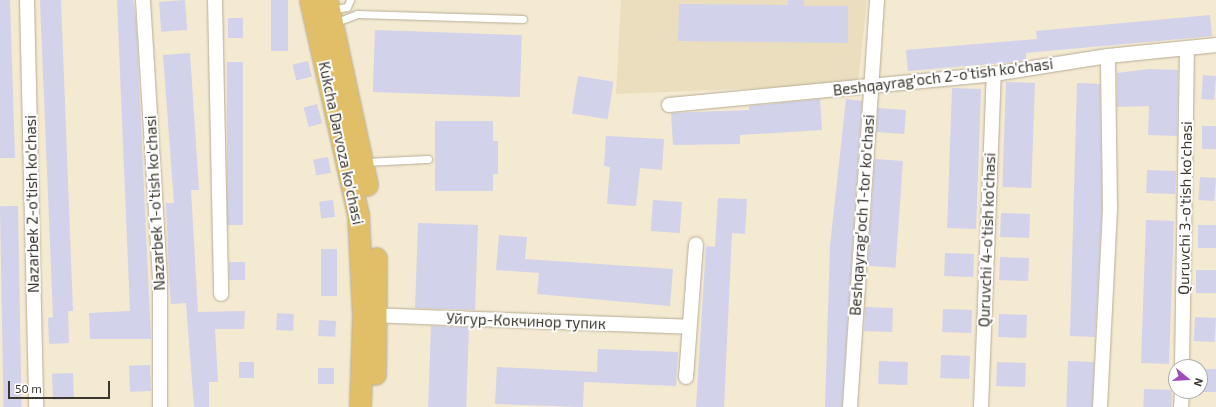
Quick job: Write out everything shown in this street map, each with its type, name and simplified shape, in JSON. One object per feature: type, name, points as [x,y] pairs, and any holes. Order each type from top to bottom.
[{"type":"main road","name":"Kukcha Darvoza ko'chasi","points":[[310,0],[355,163]]},
{"type":"main road","name":"Kukcha Darvoza ko'chasi","points":[[329,12],[355,163],[361,236],[371,315],[374,407]]},
{"type":"main road","name":"Kukcha Darvoza ko'chasi","points":[[360,407],[371,315]]},
{"type":"street","name":"Nazarbek 2-o'tish ko'chasi","points":[[27,0],[36,407]]},
{"type":"street","name":"Nazarbek 1-o'tish ko'chasi","points":[[143,0],[160,276],[160,407]]},
{"type":"street","points":[[215,0],[221,294]]},
{"type":"street","name":"Beshqayrag'och 1-tor ko'chasi","points":[[850,407],[877,0]]},
{"type":"street","name":"Beshqayrag'och 2-o'tish ko'chasi","points":[[669,105],[872,87],[994,74],[1108,56],[1216,45]]},
{"type":"street","name":"Quruvchi 3-o'tish ko'chasi","points":[[1182,359],[1188,48]]},
{"type":"street","points":[[1100,407],[1110,207],[1108,56]]},
{"type":"street","name":"Quruvchi 4-o'tish ko'chasi","points":[[981,407],[994,74]]},
{"type":"street","points":[[686,377],[696,244]]},
{"type":"street","name":"Уйгур-Кокчинор тупик","points":[[371,315],[689,328]]},
{"type":"lane","points":[[329,12],[347,7],[350,0]]},
{"type":"lane","points":[[329,12],[523,19]]},
{"type":"lane","points":[[355,163],[428,159]]},
{"type":"shaded area","points":[[621,0],[867,0],[858,84],[616,94]]},
{"type":"building","points":[[0,0],[10,0],[15,158],[0,158]]},
{"type":"building","points":[[40,0],[61,0],[73,311],[68,311],[69,343],[49,344],[48,318],[53,317]]},
{"type":"building","points":[[117,0],[133,0],[136,17],[151,339],[90,339],[89,313],[130,311]]},
{"type":"building","points":[[185,0],[187,30],[161,32],[159,2]]},
{"type":"building","points":[[271,0],[288,0],[288,51],[271,51]]},
{"type":"building","points":[[788,0],[804,0],[804,6],[848,6],[848,43],[678,41],[679,4],[788,5]]},
{"type":"building","points":[[1210,15],[1212,36],[1026,53],[1026,60],[1014,62],[908,71],[906,50],[1037,39],[1036,31]]},
{"type":"building","points":[[228,18],[243,18],[243,38],[228,38]]},
{"type":"building","points":[[375,30],[522,35],[520,97],[373,92]]},
{"type":"building","points":[[190,53],[199,190],[191,190],[198,312],[245,311],[244,329],[215,329],[218,382],[209,382],[209,407],[194,407],[186,303],[171,304],[169,274],[166,203],[174,203],[163,55]]},
{"type":"building","points":[[308,61],[312,77],[296,80],[292,65]]},
{"type":"building","points":[[227,62],[243,62],[243,225],[227,225]]},
{"type":"building","points":[[1149,69],[1178,70],[1177,136],[1148,135],[1149,106],[1117,107],[1117,73]]},
{"type":"building","points":[[1203,75],[1216,76],[1214,100],[1201,99]]},
{"type":"building","points":[[578,76],[614,82],[608,119],[572,114]]},
{"type":"building","points":[[1006,82],[1035,83],[1031,188],[1002,187]]},
{"type":"building","points":[[1077,83],[1100,84],[1102,207],[1095,337],[1070,336]]},
{"type":"building","points":[[952,88],[981,89],[976,229],[947,228]]},
{"type":"building","points":[[820,99],[822,130],[740,135],[740,144],[673,145],[671,113],[749,110],[749,106]]},
{"type":"building","points":[[846,99],[862,101],[842,407],[825,407],[830,246]]},
{"type":"building","points":[[317,104],[322,123],[309,127],[303,108]]},
{"type":"building","points":[[878,108],[906,110],[904,134],[876,132]]},
{"type":"building","points":[[435,121],[493,121],[493,141],[498,141],[498,174],[493,174],[493,191],[435,191]]},
{"type":"building","points":[[1202,126],[1216,126],[1216,149],[1202,149]]},
{"type":"building","points":[[606,136],[664,139],[662,170],[640,168],[636,206],[607,204],[610,167],[604,166]]},
{"type":"building","points":[[328,157],[331,173],[316,176],[313,160]]},
{"type":"building","points":[[875,159],[903,161],[895,268],[868,266]]},
{"type":"building","points":[[1147,170],[1176,171],[1175,194],[1146,193]]},
{"type":"building","points":[[1200,177],[1216,178],[1214,201],[1198,200]]},
{"type":"building","points":[[718,198],[747,199],[745,234],[732,233],[724,407],[696,407],[706,246],[715,247]]},
{"type":"building","points":[[333,200],[335,217],[321,219],[319,202]]},
{"type":"building","points":[[653,200],[682,202],[680,233],[651,231]]},
{"type":"building","points":[[0,206],[18,206],[22,407],[4,407]]},
{"type":"building","points":[[1001,213],[1030,214],[1029,238],[1000,237]]},
{"type":"building","points":[[1146,220],[1174,221],[1168,364],[1141,363]]},
{"type":"building","points":[[418,223],[478,225],[475,310],[415,308]]},
{"type":"building","points":[[1198,225],[1216,225],[1216,248],[1198,248]]},
{"type":"building","points":[[499,235],[527,237],[525,259],[673,269],[670,306],[537,294],[539,273],[496,270]]},
{"type":"building","points":[[321,249],[337,249],[337,296],[321,296]]},
{"type":"building","points":[[945,253],[974,254],[973,277],[944,276]]},
{"type":"building","points":[[1000,257],[1029,258],[1028,281],[999,280]]},
{"type":"building","points":[[229,262],[245,262],[245,280],[229,280]]},
{"type":"building","points":[[1196,270],[1216,270],[1216,293],[1196,293]]},
{"type":"building","points":[[865,307],[893,308],[892,332],[864,331]]},
{"type":"building","points":[[943,309],[972,310],[971,333],[942,332]]},
{"type":"building","points":[[277,313],[294,314],[293,331],[276,330]]},
{"type":"building","points":[[999,314],[1027,315],[1026,338],[998,337]]},
{"type":"building","points":[[1195,317],[1216,318],[1215,342],[1194,341]]},
{"type":"building","points":[[319,320],[336,321],[335,337],[318,336]]},
{"type":"building","points":[[431,326],[469,327],[466,407],[428,407]]},
{"type":"building","points":[[598,349],[678,352],[676,386],[584,382],[583,407],[495,404],[497,367],[597,372]]},
{"type":"building","points":[[941,355],[970,356],[969,379],[940,378]]},
{"type":"building","points":[[879,361],[908,362],[907,385],[878,384]]},
{"type":"building","points":[[1068,361],[1094,362],[1092,407],[1066,407]]},
{"type":"building","points":[[239,362],[254,362],[254,378],[239,378]]},
{"type":"building","points":[[997,362],[1026,363],[1025,387],[996,386]]},
{"type":"building","points":[[150,365],[151,391],[130,392],[129,366]]},
{"type":"building","points":[[318,368],[334,368],[334,384],[318,384]]},
{"type":"building","points":[[1208,369],[1216,369],[1216,392],[1208,392]]},
{"type":"building","points":[[73,373],[74,399],[53,400],[52,374]]},
{"type":"building","points":[[1144,389],[1168,390],[1168,399],[1172,399],[1171,407],[1143,407]]}]
